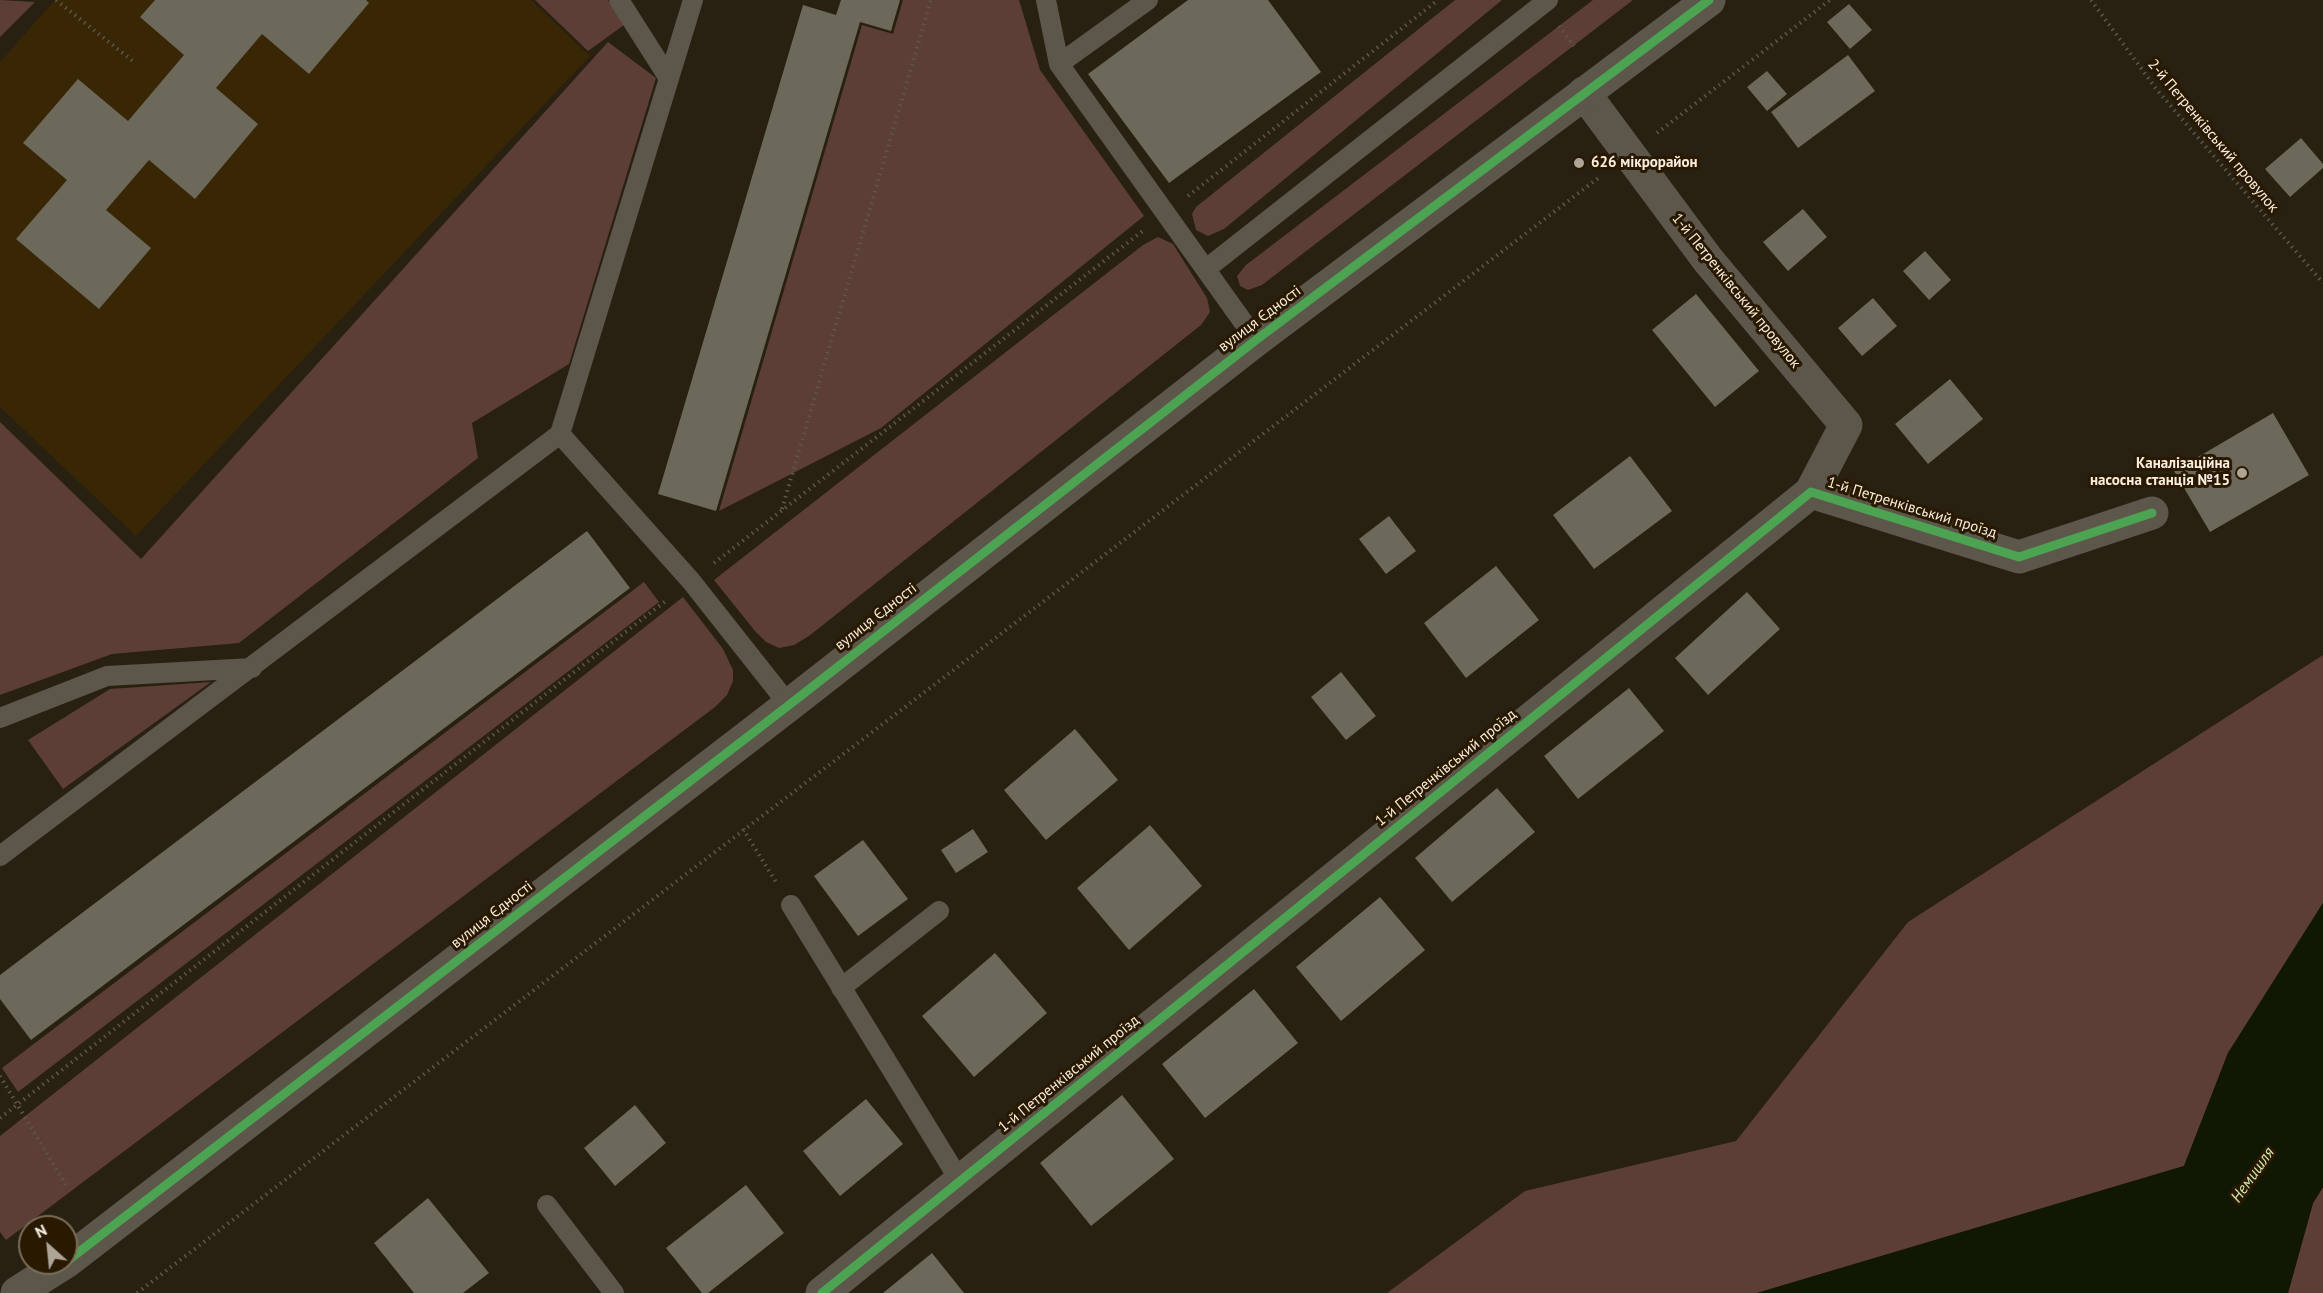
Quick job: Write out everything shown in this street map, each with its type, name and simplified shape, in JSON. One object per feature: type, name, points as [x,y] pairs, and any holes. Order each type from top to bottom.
[{"type":"street","name":"вулиця Єдності","points":[[78,1252],[789,705],[1256,340],[1708,0]]},
{"type":"street","name":"1-й Петренківський провулок","points":[[1584,93],[1708,260],[1845,425],[1811,492]]},
{"type":"street","name":"1-й Петренківський проїзд","points":[[822,1293],[1811,492],[2019,557],[2152,513]]},
{"type":"street","name":"вулиця Єдності","points":[[17,1293],[45,1275]]},
{"type":"lane","points":[[619,0],[668,77]]},
{"type":"lane","points":[[0,856],[560,434],[693,0]]},
{"type":"lane","points":[[1046,0],[1059,64],[1256,340]]},
{"type":"lane","points":[[1059,64],[1148,0]]},
{"type":"lane","points":[[1206,269],[1548,0]]},
{"type":"lane","points":[[560,434],[691,581],[789,705]]},
{"type":"lane","points":[[0,718],[107,676],[252,668]]},
{"type":"lane","points":[[791,905],[960,1181]]},
{"type":"lane","points":[[841,987],[939,911]]},
{"type":"lane","points":[[547,1205],[614,1293]]},
{"type":"path","points":[[56,0],[135,62]]},
{"type":"path","points":[[781,511],[931,0]]},
{"type":"path","points":[[0,1118],[1438,0]]},
{"type":"path","points":[[137,1293],[1830,0]]},
{"type":"path","points":[[743,829],[791,905]]},
{"type":"path","points":[[0,1076],[66,1187]]},
{"type":"shaded area","points":[[0,0],[35,2],[0,37]]},
{"type":"shaded area","points":[[55,0],[531,0],[590,56],[136,536],[0,407],[0,62]]},
{"type":"shaded area","points":[[535,0],[608,0],[624,25],[588,51]]},
{"type":"shaded area","points":[[903,0],[1019,0],[1040,70],[1144,216],[881,428],[719,511],[862,25],[893,34]]},
{"type":"shaded area","points":[[1455,0],[1502,0],[1224,229],[1208,236],[1196,230],[1192,214],[1196,207]]},
{"type":"shaded area","points":[[1593,0],[1633,0],[1262,285],[1248,290],[1240,286],[1237,276],[1246,265]]},
{"type":"shaded area","points":[[608,42],[656,78],[569,364],[472,423],[478,458],[239,643],[112,654],[0,695],[0,422],[141,559]]},
{"type":"shaded area","points":[[1158,237],[1173,244],[1207,298],[1210,312],[1201,325],[809,636],[794,645],[779,648],[766,642],[714,580],[1143,245]]},
{"type":"shaded area","points":[[644,582],[659,602],[18,1092],[2,1068]]},
{"type":"shaded area","points":[[683,597],[723,649],[733,670],[733,681],[727,695],[715,707],[39,1215],[18,1215],[18,1231],[6,1240],[0,1232],[0,1136]]},
{"type":"shaded area","points":[[2323,655],[2323,903],[2228,1053],[2184,1166],[1757,1293],[1387,1293],[1525,1191],[1736,1141],[1908,922]]},
{"type":"shaded area","points":[[211,682],[63,789],[28,740],[110,689]]},
{"type":"shaded area","points":[[2323,1187],[2323,1293],[2288,1293],[2313,1203]]},
{"type":"water","name":"Немишля","points":[[2323,903],[2323,1187],[2313,1203],[2288,1293],[1757,1293],[2184,1166],[2228,1053]]},
{"type":"building","points":[[155,0],[366,0],[369,3],[309,74],[262,34],[216,88],[258,124],[195,199],[149,160],[106,210],[151,248],[99,309],[16,239],[67,180],[23,143],[78,79],[128,121],[184,55],[140,17]]},
{"type":"building","points":[[841,0],[900,0],[891,31],[860,22],[716,511],[658,494],[803,5],[836,15]]},
{"type":"building","points":[[1188,0],[1268,0],[1321,72],[1169,183],[1088,74]]},
{"type":"building","points":[[1849,4],[1872,30],[1850,49],[1827,22]]},
{"type":"building","points":[[1848,55],[1875,91],[1798,148],[1771,112]]},
{"type":"building","points":[[1767,71],[1787,94],[1767,111],[1747,87]]},
{"type":"building","points":[[2301,138],[2323,164],[2323,168],[2290,197],[2265,169]]},
{"type":"building","points":[[1803,209],[1827,237],[1788,271],[1763,242]]},
{"type":"building","points":[[1925,251],[1951,280],[1929,300],[1903,271]]},
{"type":"building","points":[[1696,294],[1759,371],[1715,407],[1652,330]]},
{"type":"building","points":[[1873,298],[1897,326],[1862,356],[1838,328]]},
{"type":"building","points":[[1950,379],[1983,419],[1928,464],[1895,424]]},
{"type":"building","name":"Каналізаційна насосна станція №15","points":[[2273,413],[2309,475],[2210,532],[2174,471]]},
{"type":"building","points":[[1630,456],[1672,511],[1594,569],[1553,515]]},
{"type":"building","points":[[1389,516],[1416,551],[1386,574],[1359,539]]},
{"type":"building","points":[[587,531],[630,588],[31,1040],[0,999],[0,975]]},
{"type":"building","points":[[1496,566],[1539,620],[1466,678],[1424,623]]},
{"type":"building","points":[[1747,592],[1780,629],[1708,695],[1675,658]]},
{"type":"building","points":[[1341,672],[1376,716],[1346,740],[1311,697]]},
{"type":"building","points":[[1629,688],[1664,731],[1578,799],[1544,756]]},
{"type":"building","points":[[1075,729],[1118,780],[1046,840],[1004,790]]},
{"type":"building","points":[[1497,788],[1535,832],[1452,902],[1415,858]]},
{"type":"building","points":[[1150,825],[1202,886],[1129,950],[1077,888]]},
{"type":"building","points":[[973,829],[988,852],[956,873],[941,850]]},
{"type":"building","points":[[863,840],[908,899],[858,936],[814,876]]},
{"type":"building","points":[[1380,897],[1425,950],[1341,1021],[1296,967]]},
{"type":"building","points":[[995,953],[1047,1013],[974,1077],[922,1016]]},
{"type":"building","points":[[1254,989],[1298,1043],[1205,1118],[1162,1064]]},
{"type":"building","points":[[1122,1095],[1174,1159],[1091,1226],[1040,1163]]},
{"type":"building","points":[[866,1099],[903,1144],[840,1196],[803,1151]]},
{"type":"building","points":[[635,1105],[666,1143],[615,1186],[584,1148]]},
{"type":"building","points":[[746,1185],[784,1233],[708,1293],[702,1293],[666,1248]]},
{"type":"building","points":[[428,1198],[489,1273],[463,1293],[414,1293],[374,1243]]},
{"type":"building","points":[[932,1253],[964,1293],[883,1293]]},
{"type":"cycle path","points":[[78,1253],[789,705],[1256,340],[1709,0]]},
{"type":"cycle path","points":[[822,1293],[1811,492],[2019,557],[2152,513]]},
{"type":"place","name":"626 мікрорайон","points":[[1579,163]]},
{"type":"place","name":"Каналізаційна насосна станція №15","points":[[2242,473]]}]
